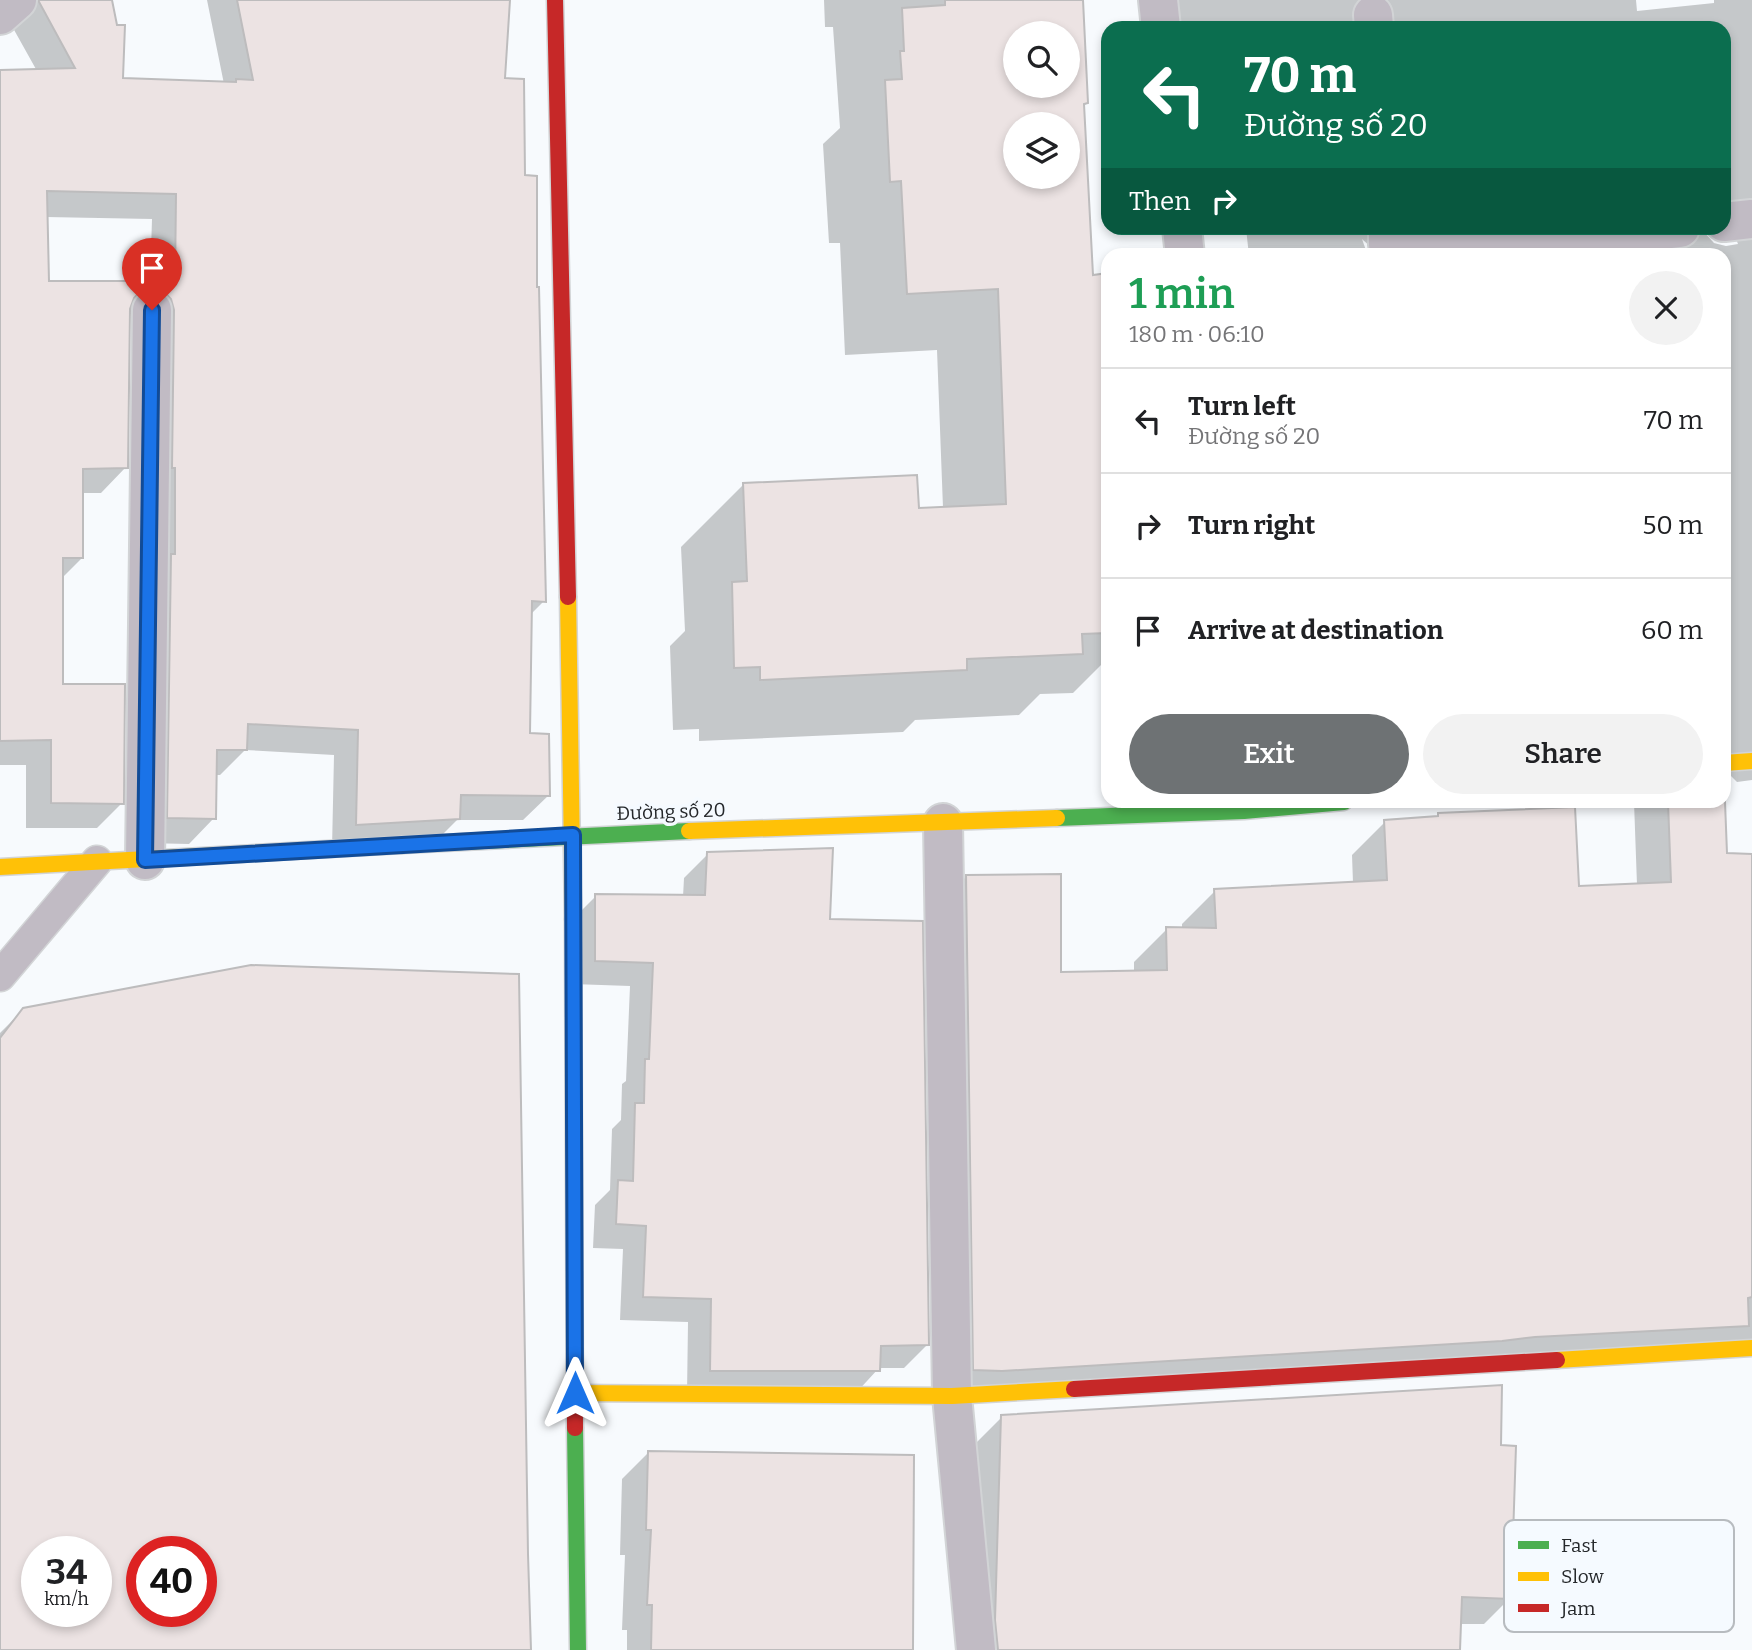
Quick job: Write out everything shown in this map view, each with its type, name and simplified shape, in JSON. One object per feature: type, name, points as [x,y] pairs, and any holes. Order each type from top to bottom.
[{"type":"street","points":[[0,16],[18,0]]},
{"type":"street","points":[[555,0],[573,835],[578,1650]]},
{"type":"street","points":[[1158,0],[1160,21]]},
{"type":"street","points":[[1731,221],[1752,219]]},
{"type":"street","points":[[1503,248],[1621,235]]},
{"type":"street","points":[[145,860],[152,310]]},
{"type":"street","points":[[1731,762],[1752,761]]},
{"type":"street","name":"Đường số 20","points":[[0,867],[573,835],[943,822],[1206,808]]},
{"type":"street","points":[[943,822],[952,1396],[976,1650]]},
{"type":"street","points":[[575,1393],[952,1396],[1752,1348]]},
{"type":"lane","points":[[0,976],[97,861]]},
{"type":"building","points":[[38,0],[112,0],[117,25],[125,25],[123,78],[236,82],[236,79],[253,80],[237,0],[510,0],[505,78],[524,79],[525,175],[537,176],[537,287],[546,602],[532,601],[530,733],[549,734],[550,796],[461,795],[460,819],[356,825],[358,730],[248,724],[247,750],[217,750],[216,819],[167,818],[171,554],[175,554],[175,468],[172,468],[174,310],[171,299],[163,291],[153,288],[141,291],[134,298],[130,309],[128,468],[83,469],[83,558],[63,558],[63,684],[125,684],[124,804],[51,803],[51,740],[0,741],[0,70],[75,68]],"holes":[[[47,191],[176,194],[175,281],[49,281]]]},
{"type":"building","points":[[945,0],[1083,0],[1088,103],[1084,104],[1093,275],[1101,274],[1101,633],[1082,634],[1083,654],[967,659],[967,670],[760,680],[760,667],[734,668],[732,582],[747,581],[743,483],[917,475],[919,508],[1006,504],[998,289],[907,294],[901,181],[890,182],[885,80],[902,79],[900,51],[904,51],[902,8],[945,5]]},
{"type":"building","points":[[1575,808],[1579,886],[1671,882],[1668,808],[1725,808],[1727,853],[1752,854],[1752,1297],[1748,1298],[1749,1326],[1002,1371],[973,1370],[966,875],[1061,874],[1061,972],[1167,970],[1166,927],[1216,928],[1214,889],[1387,880],[1384,820],[1438,816],[1438,813]]},
{"type":"building","points":[[833,848],[830,919],[923,921],[929,1345],[881,1346],[880,1371],[710,1371],[711,1299],[643,1297],[646,1226],[616,1224],[618,1180],[633,1181],[635,1103],[644,1103],[645,1059],[649,1059],[653,963],[595,961],[595,894],[705,895],[707,852]]},
{"type":"building","points":[[251,965],[519,974],[531,1650],[0,1650],[0,1038],[23,1008]]},
{"type":"building","points":[[1502,1385],[1501,1445],[1516,1446],[1514,1520],[1504,1520],[1504,1599],[1462,1597],[1460,1650],[998,1650],[995,1620],[1001,1415]]},
{"type":"building","points":[[648,1451],[914,1455],[913,1650],[651,1650],[652,1605],[647,1605],[651,1530],[646,1530]]},
{"type":"traffic: fast","points":[[1057,818],[1277,808]]},
{"type":"traffic: fast","points":[[402,845],[689,831]]},
{"type":"traffic: fast","points":[[575,1428],[578,1650]]},
{"type":"traffic: slow","points":[[568,597],[573,919]]},
{"type":"traffic: slow","points":[[1731,762],[1752,761]]},
{"type":"traffic: slow","points":[[689,831],[1057,818]]},
{"type":"traffic: slow","points":[[0,867],[402,845]]},
{"type":"traffic: slow","points":[[1557,1360],[1752,1348]]},
{"type":"traffic: slow","points":[[575,1393],[952,1396],[1074,1389]]},
{"type":"traffic: jam","points":[[555,0],[568,597]]},
{"type":"traffic: jam","points":[[573,919],[575,1428]]},
{"type":"traffic: jam","points":[[1074,1389],[1557,1360]]},
{"type":"route","points":[[152,310],[145,860],[573,835],[575,1393]]}]
